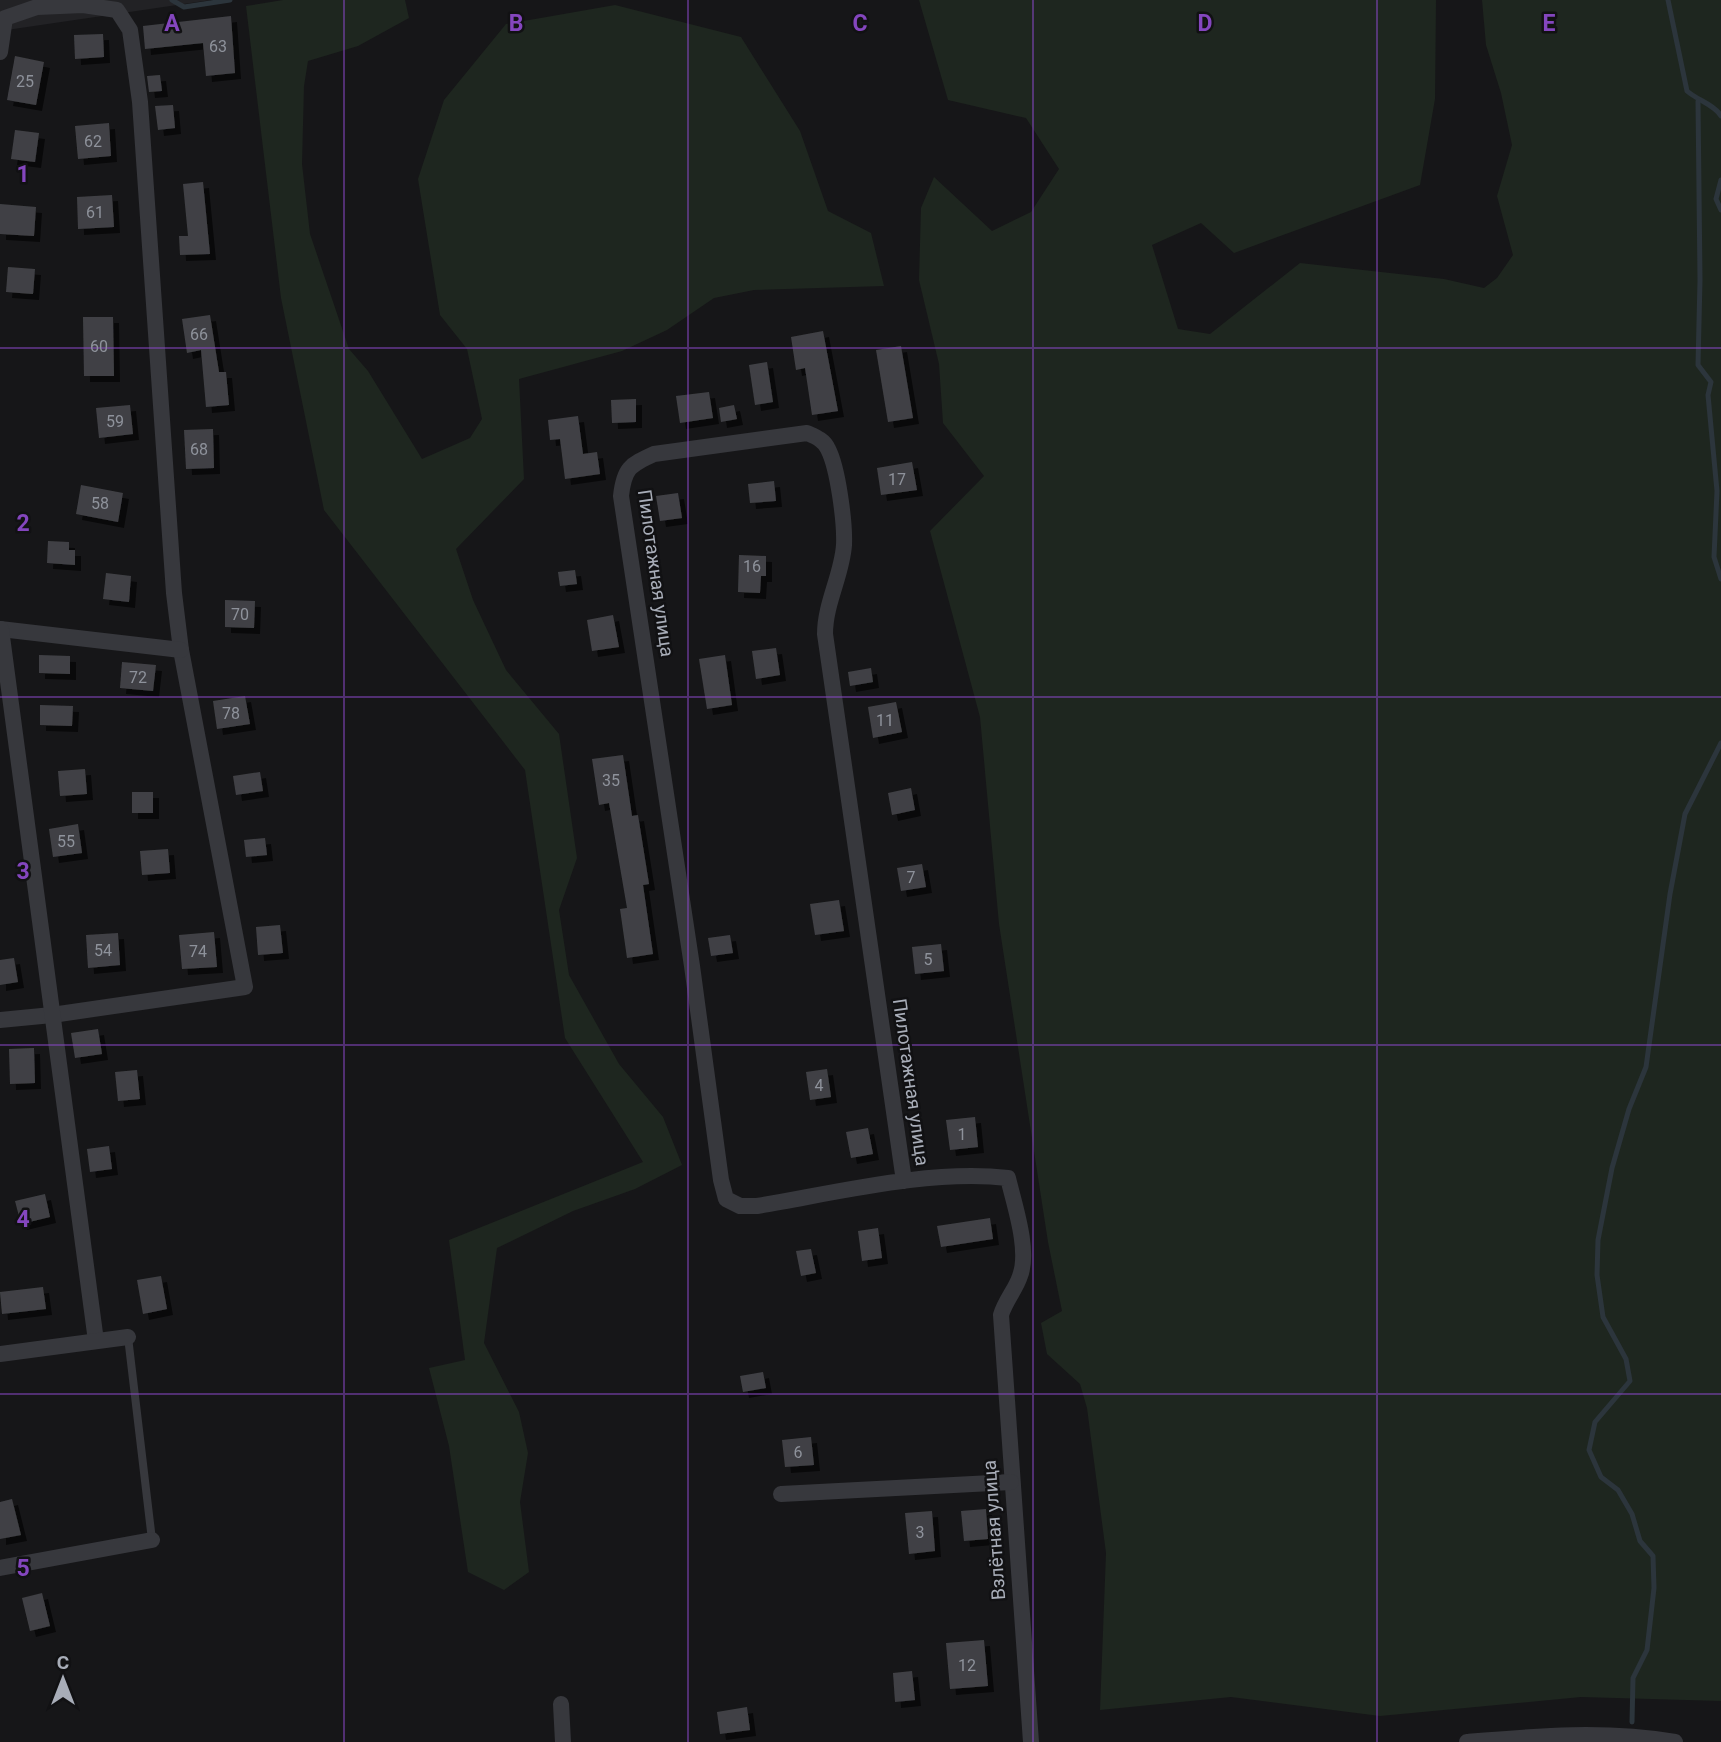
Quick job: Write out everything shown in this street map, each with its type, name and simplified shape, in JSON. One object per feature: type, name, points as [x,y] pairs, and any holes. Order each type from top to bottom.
[{"type":"street","points":[[0,52],[5,18],[37,7],[83,5],[117,10],[130,30],[141,102],[174,593],[181,650],[245,987],[0,1020]]},
{"type":"street","name":"Пилотажная улица","points":[[904,1181],[825,634],[825,620],[844,546],[835,470],[828,449],[821,440],[807,433],[654,454],[632,464],[623,478],[621,496],[690,953],[721,1180],[726,1199],[740,1206],[757,1206],[904,1181],[983,1175],[1007,1178],[1021,1235],[1023,1265],[1020,1278],[1001,1315]]},
{"type":"street","points":[[96,1341],[1,629],[181,650]]},
{"type":"street","name":"Взлётная улица","points":[[1001,1315],[1031,1742]]},
{"type":"street","points":[[0,1354],[128,1337]]},
{"type":"street","points":[[781,1494],[1012,1482]]},
{"type":"street","points":[[0,1568],[152,1540]]},
{"type":"street","points":[[561,1704],[563,1742]]},
{"type":"street","points":[[1466,1742],[1556,1734],[1636,1736],[1675,1742]]},
{"type":"lane","points":[[128,1337],[152,1540]]},
{"type":"shaded area","points":[[0,0],[211,0],[0,31]]},
{"type":"shaded area","points":[[283,0],[405,0],[409,18],[358,46],[308,61],[304,86],[302,164],[310,234],[349,349],[368,371],[422,459],[470,438],[482,419],[467,349],[440,315],[418,179],[444,100],[506,24],[615,5],[741,37],[800,131],[828,211],[871,233],[884,286],[754,290],[714,298],[667,330],[622,351],[519,379],[524,479],[456,549],[473,600],[506,670],[559,734],[577,858],[559,910],[569,975],[619,1064],[663,1117],[682,1165],[635,1189],[573,1211],[497,1248],[484,1343],[519,1412],[528,1453],[520,1502],[529,1572],[504,1590],[468,1572],[449,1446],[429,1368],[465,1360],[449,1240],[643,1162],[565,1038],[525,770],[324,510],[281,298],[246,6]]},
{"type":"shaded area","points":[[919,0],[1436,0],[1435,99],[1420,185],[1234,253],[1201,223],[1152,245],[1178,329],[1210,334],[1300,263],[1444,279],[1484,288],[1497,278],[1513,255],[1497,196],[1512,145],[1501,93],[1486,45],[1482,0],[1721,0],[1721,1701],[1581,1697],[1380,1716],[1231,1697],[1100,1710],[1106,1553],[1087,1408],[1080,1384],[1047,1354],[1041,1323],[1062,1311],[1048,1242],[999,924],[980,717],[930,531],[984,476],[943,423],[939,364],[919,280],[921,208],[934,177],[992,231],[1031,212],[1059,169],[1026,118],[948,100]]},
{"type":"building","points":[[231,16],[235,73],[206,76],[203,43],[145,49],[143,26]]},
{"type":"building","points":[[103,34],[104,57],[75,59],[74,35]]},
{"type":"building","points":[[15,56],[44,62],[36,105],[7,100]]},
{"type":"building","points":[[160,75],[162,91],[149,92],[147,76]]},
{"type":"building","points":[[173,105],[175,128],[158,130],[155,106]]},
{"type":"building","points":[[109,123],[111,156],[78,159],[75,126]]},
{"type":"building","points":[[15,130],[39,133],[35,162],[11,159]]},
{"type":"building","points":[[203,182],[210,254],[180,255],[179,236],[188,236],[183,184]]},
{"type":"building","points":[[112,195],[114,227],[78,229],[77,197]]},
{"type":"building","points":[[0,204],[36,207],[34,236],[0,234]]},
{"type":"building","points":[[8,267],[35,269],[33,294],[6,292]]},
{"type":"building","points":[[210,315],[219,372],[226,372],[229,405],[206,407],[201,350],[187,353],[182,319]]},
{"type":"building","points":[[83,317],[113,317],[114,376],[84,376]]},
{"type":"building","points":[[823,331],[838,411],[812,415],[805,368],[796,370],[791,337]]},
{"type":"building","points":[[901,346],[913,418],[888,422],[876,350]]},
{"type":"building","points":[[767,362],[773,402],[755,405],[749,365]]},
{"type":"building","points":[[709,392],[713,418],[680,423],[676,396]]},
{"type":"building","points":[[636,399],[636,422],[612,423],[611,400]]},
{"type":"building","points":[[130,405],[133,434],[99,438],[96,408]]},
{"type":"building","points":[[734,405],[737,419],[721,422],[719,408]]},
{"type":"building","points":[[578,416],[583,454],[597,452],[600,474],[565,479],[560,439],[550,440],[548,420]]},
{"type":"building","points":[[213,429],[214,468],[186,469],[184,430]]},
{"type":"building","points":[[912,462],[917,490],[881,495],[877,468]]},
{"type":"building","points":[[774,481],[776,501],[750,503],[748,484]]},
{"type":"building","points":[[81,485],[123,493],[118,522],[76,514]]},
{"type":"building","points":[[678,493],[682,518],[660,521],[656,496]]},
{"type":"building","points":[[48,541],[69,542],[69,550],[75,550],[75,565],[47,563]]},
{"type":"building","points":[[739,555],[766,556],[766,576],[761,576],[760,593],[738,592]]},
{"type":"building","points":[[575,570],[577,584],[560,586],[558,572]]},
{"type":"building","points":[[106,573],[131,576],[129,602],[103,599]]},
{"type":"building","points":[[225,600],[255,601],[254,628],[225,627]]},
{"type":"building","points":[[613,615],[619,647],[592,651],[587,620]]},
{"type":"building","points":[[776,648],[780,675],[756,679],[752,651]]},
{"type":"building","points":[[39,655],[70,656],[70,674],[39,673]]},
{"type":"building","points":[[725,655],[732,705],[707,709],[699,659]]},
{"type":"building","points":[[122,662],[156,665],[153,691],[120,688]]},
{"type":"building","points":[[871,668],[873,682],[850,686],[848,672]]},
{"type":"building","points":[[245,696],[250,724],[217,729],[213,701]]},
{"type":"building","points":[[896,702],[902,732],[873,738],[868,707]]},
{"type":"building","points":[[40,705],[73,706],[72,726],[40,725]]},
{"type":"building","points":[[623,755],[632,816],[638,815],[649,884],[643,885],[653,954],[627,958],[620,909],[627,908],[609,803],[599,805],[592,759]]},
{"type":"building","points":[[85,769],[87,794],[60,796],[58,771]]},
{"type":"building","points":[[260,772],[263,791],[236,795],[233,776]]},
{"type":"building","points":[[911,788],[915,810],[892,815],[888,793]]},
{"type":"building","points":[[132,792],[153,792],[153,813],[132,813]]},
{"type":"building","points":[[78,824],[82,853],[53,857],[49,829]]},
{"type":"building","points":[[265,838],[267,855],[246,857],[244,840]]},
{"type":"building","points":[[168,849],[170,873],[142,875],[140,851]]},
{"type":"building","points":[[922,864],[926,887],[901,891],[897,868]]},
{"type":"building","points":[[839,900],[844,931],[815,935],[810,904]]},
{"type":"building","points":[[280,925],[283,953],[258,955],[256,927]]},
{"type":"building","points":[[214,932],[217,967],[182,969],[179,935]]},
{"type":"building","points":[[118,933],[120,965],[88,968],[86,935]]},
{"type":"building","points":[[730,935],[733,953],[711,956],[708,938]]},
{"type":"building","points":[[941,944],[944,971],[915,974],[912,947]]},
{"type":"building","points":[[14,958],[18,982],[0,985],[0,960]]},
{"type":"building","points":[[98,1029],[102,1054],[75,1058],[71,1033]]},
{"type":"building","points":[[34,1048],[35,1083],[10,1084],[9,1049]]},
{"type":"building","points":[[827,1069],[831,1097],[810,1100],[806,1072]]},
{"type":"building","points":[[137,1070],[140,1099],[118,1101],[115,1072]]},
{"type":"building","points":[[975,1117],[978,1147],[950,1150],[946,1120]]},
{"type":"building","points":[[868,1128],[873,1154],[851,1158],[846,1132]]},
{"type":"building","points":[[109,1146],[112,1169],[90,1172],[87,1149]]},
{"type":"building","points":[[45,1194],[50,1217],[21,1224],[15,1201]]},
{"type":"building","points":[[990,1218],[993,1239],[941,1247],[937,1226]]},
{"type":"building","points":[[878,1228],[882,1258],[862,1261],[858,1231]]},
{"type":"building","points":[[811,1249],[816,1273],[801,1276],[796,1251]]},
{"type":"building","points":[[161,1276],[167,1309],[143,1314],[137,1280]]},
{"type":"building","points":[[43,1287],[46,1309],[2,1314],[0,1292]]},
{"type":"building","points":[[763,1372],[766,1388],[743,1392],[740,1376]]},
{"type":"building","points":[[811,1437],[814,1465],[785,1467],[782,1440]]},
{"type":"building","points":[[12,1499],[21,1535],[0,1539],[0,1502]]},
{"type":"building","points":[[986,1509],[988,1539],[964,1541],[961,1511]]},
{"type":"building","points":[[932,1511],[935,1551],[909,1554],[905,1513]]},
{"type":"building","points":[[42,1593],[50,1626],[30,1631],[22,1598]]},
{"type":"building","points":[[984,1640],[988,1686],[950,1689],[946,1643]]},
{"type":"building","points":[[912,1671],[915,1700],[895,1702],[893,1673]]},
{"type":"building","points":[[747,1707],[750,1730],[720,1734],[717,1712]]},
{"type":"waterway","points":[[172,0],[184,7],[230,0]]},
{"type":"waterway","points":[[1668,0],[1687,91],[1721,116]]},
{"type":"waterway","points":[[1698,101],[1698,365],[1711,382],[1708,395],[1717,491],[1714,557],[1721,579]]},
{"type":"waterway","points":[[1721,180],[1716,199],[1721,210]]},
{"type":"waterway","points":[[1632,1722],[1633,1678],[1647,1650],[1654,1588],[1653,1556],[1640,1541],[1632,1514],[1618,1490],[1601,1477],[1589,1450],[1595,1422],[1630,1381],[1626,1359],[1603,1317],[1597,1275],[1598,1240],[1612,1168],[1629,1109],[1646,1067],[1670,894],[1685,814],[1721,743]]}]
